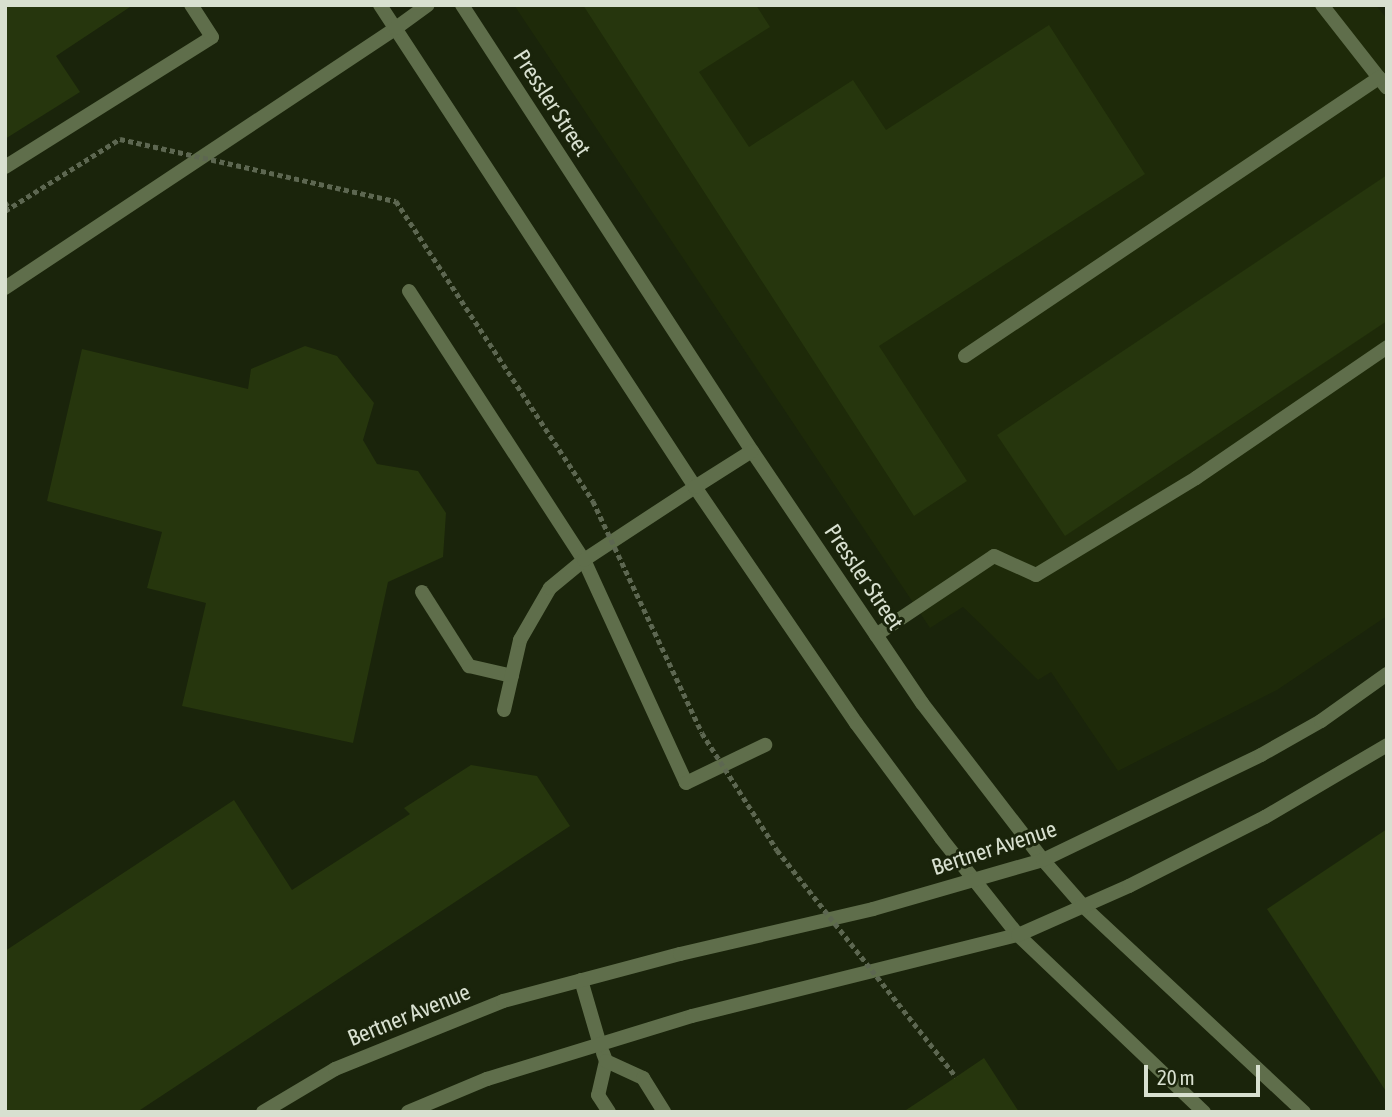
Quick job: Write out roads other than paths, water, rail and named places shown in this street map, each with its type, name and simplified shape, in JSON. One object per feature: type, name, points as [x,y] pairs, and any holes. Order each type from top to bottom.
[{"type":"street","points":[[5,167],[212,37],[191,5]]},
{"type":"street","points":[[380,5],[695,487],[856,723],[971,879],[1018,935],[1203,1112]]},
{"type":"street","points":[[5,288],[428,5]]},
{"type":"street","name":"Pressler Street","points":[[461,5],[752,451],[922,703],[1043,860],[1084,907],[1304,1112]]},
{"type":"street","points":[[965,356],[1383,83],[1322,5]]},
{"type":"street","points":[[409,291],[584,560],[686,783],[765,745]]},
{"type":"street","points":[[876,635],[994,556],[1036,575],[1196,478],[1387,347]]},
{"type":"street","points":[[504,710],[520,640],[550,588],[584,560],[752,451]]},
{"type":"street","points":[[422,592],[469,666],[512,676]]},
{"type":"street","name":"Bertner Avenue","points":[[263,1112],[335,1069],[503,1001],[873,909],[1043,860],[1261,755],[1321,720],[1387,674]]},
{"type":"street","points":[[408,1112],[487,1079],[692,1016],[1018,935],[1084,907],[1265,817],[1387,745]]},
{"type":"street","points":[[581,980],[606,1061],[598,1095],[609,1112]]},
{"type":"street","points":[[606,1061],[643,1078],[664,1112]]}]
